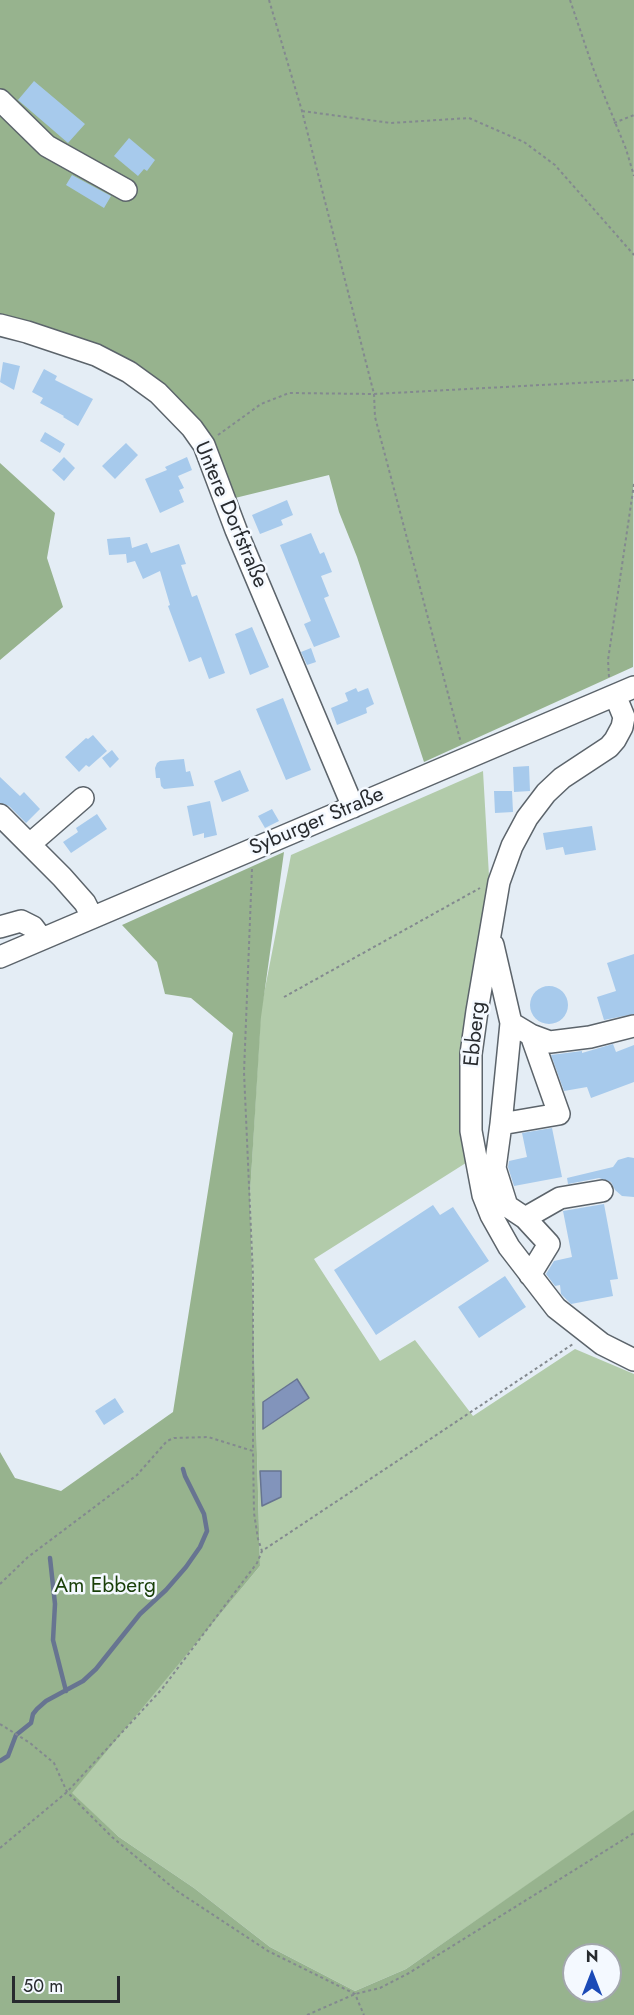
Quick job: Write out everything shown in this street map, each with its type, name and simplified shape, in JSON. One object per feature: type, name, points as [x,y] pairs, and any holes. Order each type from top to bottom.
[{"type":"street","points":[[0,100],[47,146],[126,190]]},
{"type":"street","name":"Untere Dorfstraße","points":[[0,325],[96,355],[129,372],[158,393],[192,428],[204,445],[236,530],[353,807]]},
{"type":"street","name":"Syburger Straße","points":[[0,957],[625,691]]},
{"type":"street","name":"Ebberg","points":[[625,691],[624,717],[615,740],[609,747],[561,778],[546,793],[522,827],[512,846],[500,882],[477,1011],[471,1054],[471,1131],[483,1195],[504,1238],[530,1275],[556,1308],[588,1334],[617,1353],[634,1360]]},
{"type":"street","points":[[30,844],[83,798]]},
{"type":"street","points":[[0,815],[85,903],[93,917]]},
{"type":"street","points":[[0,927],[21,921],[33,927],[42,939]]},
{"type":"street","points":[[491,935],[511,1023],[495,1168],[507,1206],[525,1218],[549,1244],[530,1275]]},
{"type":"street","points":[[511,1023],[531,1035],[550,1042],[590,1037],[634,1026]]},
{"type":"street","points":[[501,1124],[559,1114],[531,1035]]},
{"type":"street","points":[[525,1218],[560,1198],[602,1191]]},
{"type":"path","points":[[268,0],[302,111],[374,394],[375,417],[465,759]]},
{"type":"path","points":[[570,0],[634,176]]},
{"type":"path","points":[[302,111],[391,123],[469,118],[524,142],[555,165],[634,255]]},
{"type":"path","points":[[614,123],[634,115]]},
{"type":"path","points":[[204,445],[261,404],[289,393],[374,394],[634,380]]},
{"type":"path","points":[[625,691],[610,679],[608,660],[634,484]]},
{"type":"path","points":[[253,849],[244,1072],[253,1276],[254,1513],[262,1551]]},
{"type":"path","points":[[285,997],[480,887],[500,882]]},
{"type":"path","points":[[0,1848],[68,1792],[162,1689],[257,1563],[262,1551],[588,1334]]},
{"type":"path","points":[[0,1584],[38,1550],[137,1475],[167,1441],[174,1438],[208,1437],[253,1450]]},
{"type":"path","points":[[0,1724],[30,1743],[54,1763],[68,1792],[112,1837],[177,1891],[268,1951],[355,1994],[364,2015]]},
{"type":"path","points":[[307,2015],[355,1994],[380,1988],[409,1973],[634,1833]]},
{"type":"green space","points":[[0,0],[634,0],[633,667],[424,762],[357,557],[339,512],[329,475],[235,498],[163,390],[0,320]]},
{"type":"green space","points":[[0,463],[55,513],[47,558],[63,607],[0,660]]},
{"type":"green space","points":[[483,771],[489,876],[464,1045],[469,1161],[314,1259],[380,1361],[415,1340],[473,1416],[575,1349],[634,1374],[634,1811],[406,1969],[355,1991],[270,1947],[194,1888],[119,1837],[71,1793],[260,1566],[250,1194],[261,1009],[291,855]]},
{"type":"green space","name":"Am Ebberg","points":[[284,852],[261,1017],[250,1194],[260,1566],[72,1793],[119,1837],[194,1888],[270,1947],[355,1991],[406,1969],[634,1810],[634,2015],[0,2015],[0,1452],[15,1478],[61,1491],[173,1412],[233,1033],[191,998],[165,994],[157,962],[122,925]]},
{"type":"water","points":[[297,1379],[309,1398],[263,1429],[263,1402]]},
{"type":"water","points":[[260,1471],[281,1471],[281,1497],[262,1506]]},
{"type":"building","points":[[34,81],[85,124],[68,143],[18,100]]},
{"type":"building","points":[[129,138],[155,160],[147,171],[144,169],[138,176],[114,156]]},
{"type":"building","points":[[72,175],[111,196],[104,208],[66,185]]},
{"type":"building","points":[[3,362],[20,366],[14,390],[0,382]]},
{"type":"building","points":[[44,369],[57,376],[55,380],[93,399],[78,426],[40,403],[43,398],[32,392]]},
{"type":"building","points":[[45,432],[65,444],[60,453],[40,441]]},
{"type":"building","points":[[126,443],[138,455],[115,479],[102,466]]},
{"type":"building","points":[[64,457],[75,468],[64,481],[52,470]]},
{"type":"building","points":[[187,457],[192,470],[178,476],[184,488],[179,490],[184,502],[160,513],[145,479],[167,470],[165,467]]},
{"type":"building","points":[[287,500],[293,515],[281,520],[283,525],[260,534],[252,515]]},
{"type":"building","points":[[311,533],[320,554],[324,552],[332,572],[321,576],[329,596],[324,598],[340,637],[314,647],[304,624],[311,621],[280,545]]},
{"type":"building","points":[[130,537],[132,548],[147,543],[151,553],[179,544],[186,564],[181,565],[192,597],[197,595],[225,673],[209,679],[201,657],[189,662],[168,606],[170,605],[160,571],[143,579],[135,561],[127,563],[126,554],[109,555],[107,539]]},
{"type":"building","points":[[252,627],[269,667],[250,675],[235,634]]},
{"type":"building","points":[[311,648],[316,662],[307,665],[301,652]]},
{"type":"building","points":[[356,688],[358,692],[368,688],[374,704],[366,708],[367,713],[337,725],[331,708],[348,701],[345,693]]},
{"type":"building","points":[[283,698],[311,770],[286,780],[256,709]]},
{"type":"building","points":[[93,735],[107,751],[89,767],[86,765],[79,772],[65,757],[86,738]]},
{"type":"building","points":[[112,750],[119,759],[110,768],[102,758]]},
{"type":"building","points":[[184,759],[186,772],[190,771],[194,786],[164,789],[160,778],[156,778],[157,763]]},
{"type":"building","points":[[529,766],[530,791],[514,792],[513,767]]},
{"type":"building","points":[[240,770],[249,791],[222,802],[214,781]]},
{"type":"building","points":[[0,777],[20,796],[24,792],[40,809],[26,823],[9,806],[0,803]]},
{"type":"building","points":[[494,791],[512,791],[513,812],[495,813]]},
{"type":"building","points":[[210,801],[217,835],[204,838],[204,833],[193,836],[187,806]]},
{"type":"building","points":[[272,809],[279,821],[265,828],[258,816]]},
{"type":"building","points":[[97,814],[107,829],[71,853],[63,842],[78,832],[76,828]]},
{"type":"building","points":[[592,826],[596,850],[565,855],[563,847],[546,850],[543,833]]},
{"type":"building","points":[[634,954],[634,1014],[604,1020],[597,997],[616,991],[607,963]]},
{"type":"building","points":[[549,986],[562,992],[568,1005],[562,1018],[549,1024],[536,1018],[530,1005],[536,992]]},
{"type":"building","points":[[613,1044],[616,1052],[634,1045],[634,1082],[591,1098],[587,1087],[564,1091],[551,1055],[582,1051],[582,1053]]},
{"type":"building","points":[[552,1128],[562,1177],[514,1186],[508,1167],[509,1161],[527,1157],[522,1133]]},
{"type":"building","points":[[634,1158],[634,1197],[622,1196],[611,1182],[599,1178],[568,1184],[567,1178],[613,1167],[618,1160]]},
{"type":"building","points":[[604,1204],[618,1279],[610,1280],[613,1296],[571,1304],[561,1294],[560,1285],[555,1286],[546,1274],[554,1261],[572,1257],[563,1211]]},
{"type":"building","points":[[433,1205],[440,1215],[453,1207],[489,1261],[376,1335],[334,1270]]},
{"type":"building","points":[[505,1276],[526,1307],[479,1338],[458,1307]]},
{"type":"building","points":[[115,1398],[124,1412],[104,1425],[95,1411]]},
{"type":"waterway","points":[[0,1761],[8,1756],[16,1735],[31,1723],[37,1709],[46,1701],[83,1681],[96,1669],[140,1614],[186,1567],[200,1547],[207,1531],[204,1514],[183,1469]]},
{"type":"waterway","points":[[50,1558],[55,1604],[53,1640],[66,1691]]}]
